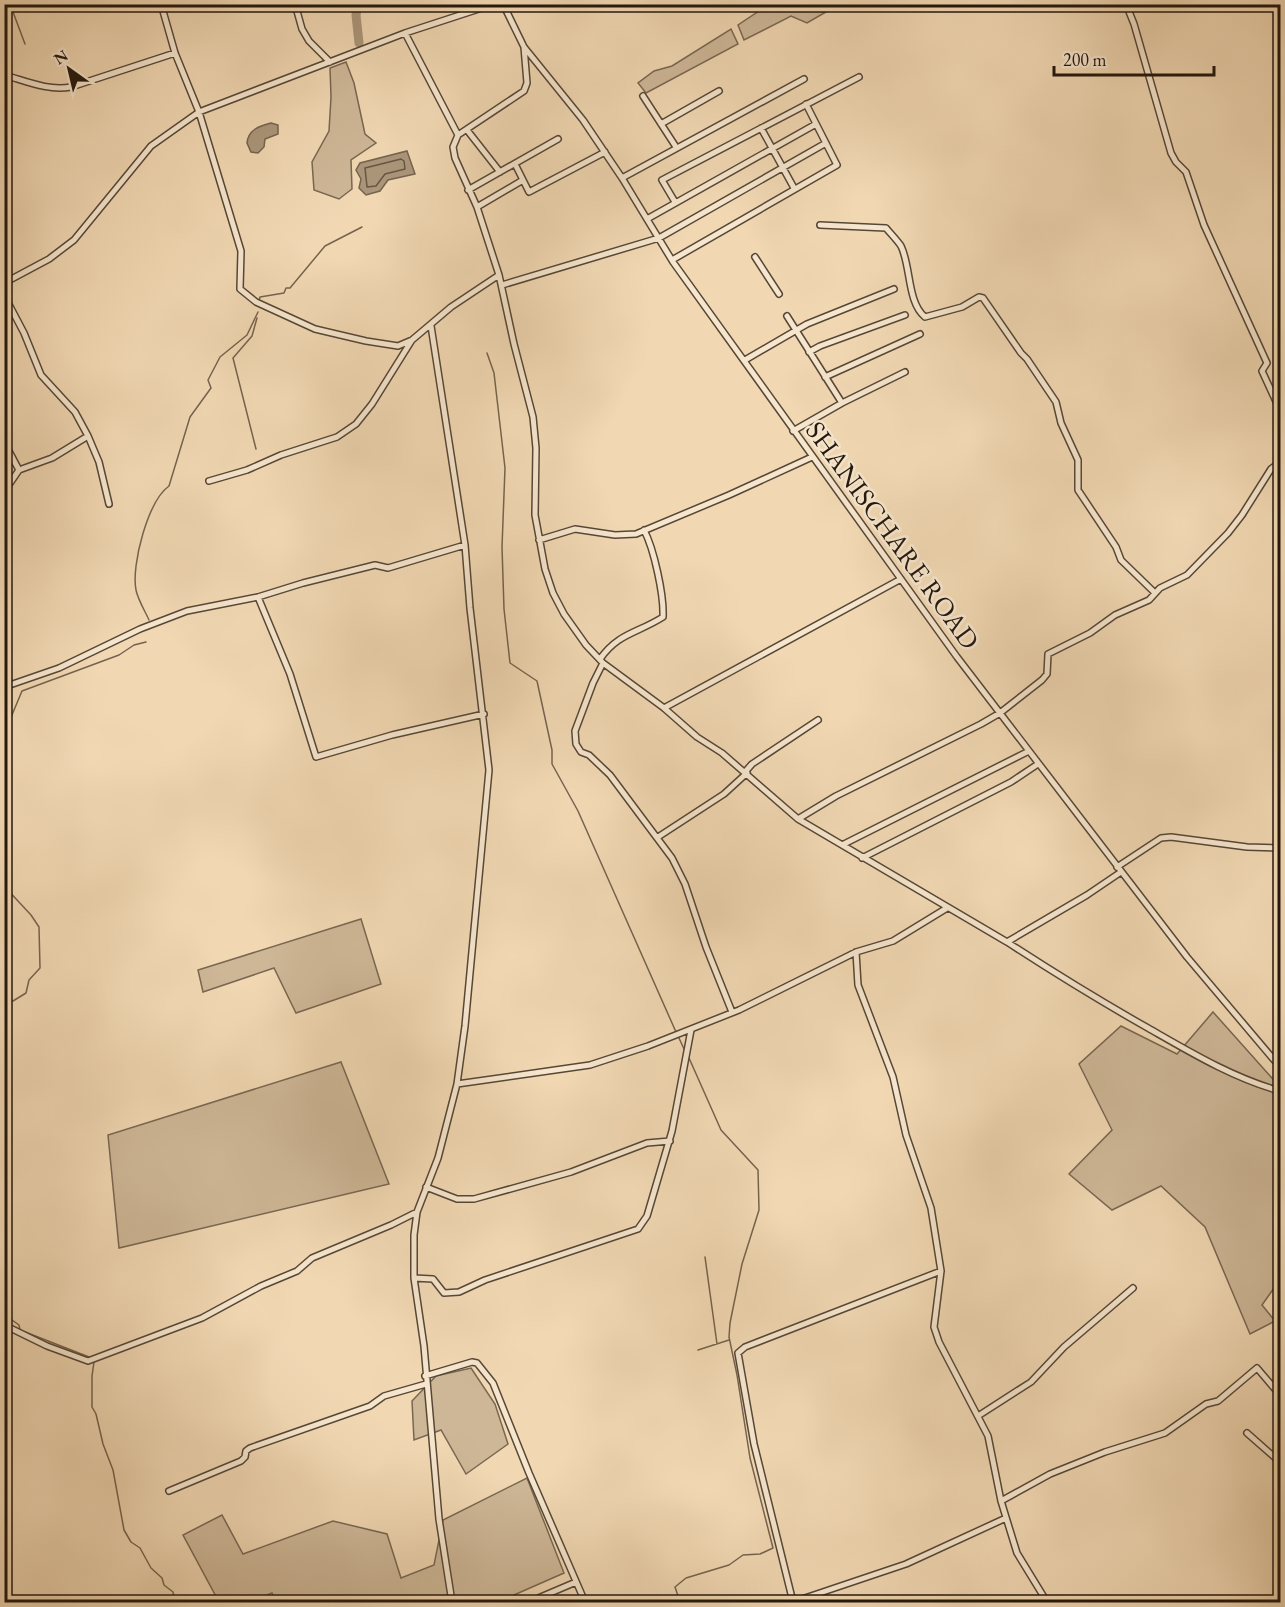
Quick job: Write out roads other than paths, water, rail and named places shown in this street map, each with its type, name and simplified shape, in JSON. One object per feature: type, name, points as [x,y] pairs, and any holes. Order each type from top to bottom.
[{"type":"street","points":[[161,4],[175,53],[199,112],[241,251],[240,289],[256,302],[315,329],[366,342],[398,346],[412,340],[451,307],[499,275]]},
{"type":"street","points":[[295,4],[302,29],[309,41],[330,62]]},
{"type":"street","points":[[4,283],[49,260],[74,240],[151,147],[199,112],[405,33],[494,4]]},
{"type":"street","name":"SHANISCHARE ROAD","points":[[503,4],[524,48],[583,120],[672,260],[901,579],[1119,869],[1188,957],[1281,1067]]},
{"type":"street","points":[[1126,4],[1134,24],[1171,153],[1186,172],[1204,225],[1267,363],[1262,371],[1281,410]]},
{"type":"street","points":[[405,33],[458,135]]},
{"type":"street","points":[[524,48],[526,83],[524,91],[458,135],[453,147],[455,158],[477,207],[502,285],[514,344],[533,417],[536,448],[535,515],[549,580],[564,614],[586,645],[601,661],[746,773],[798,819],[1007,942],[1124,1015],[1199,1057],[1239,1076],[1281,1091]]},
{"type":"street","points":[[4,75],[58,89],[175,53]]},
{"type":"street","points":[[675,202],[662,180],[859,77]]},
{"type":"street","points":[[622,178],[804,79]]},
{"type":"street","points":[[661,124],[719,91]]},
{"type":"street","points":[[643,96],[676,147]]},
{"type":"street","points":[[672,260],[837,165],[806,105]]},
{"type":"street","points":[[647,219],[816,124]]},
{"type":"street","points":[[761,128],[794,188]]},
{"type":"street","points":[[467,130],[500,172]]},
{"type":"street","points":[[468,190],[558,139]]},
{"type":"street","points":[[502,285],[659,238],[826,143]]},
{"type":"street","points":[[515,164],[529,192],[605,152]]},
{"type":"street","points":[[477,207],[523,180]]},
{"type":"street","points":[[820,225],[886,228],[901,246],[913,294],[920,313],[925,317],[962,306],[979,297],[983,298],[1056,402],[1061,423],[1078,460],[1078,490],[1116,547],[1121,560],[1155,593]]},
{"type":"street","points":[[755,258],[779,294]]},
{"type":"street","points":[[745,360],[795,330],[894,289]]},
{"type":"street","points":[[4,295],[24,333],[41,375],[75,412],[99,462],[109,504]]},
{"type":"street","points":[[809,352],[905,315]]},
{"type":"street","points":[[787,316],[842,403]]},
{"type":"street","points":[[431,326],[465,545],[489,770],[465,1026],[457,1084],[438,1158],[417,1212],[414,1235],[414,1278],[424,1346],[440,1519],[452,1602]]},
{"type":"street","points":[[825,377],[920,334]]},
{"type":"street","points":[[209,481],[247,470],[281,455],[338,437],[356,424],[372,404],[412,340]]},
{"type":"street","points":[[794,431],[842,403],[906,372]]},
{"type":"street","points":[[4,492],[19,470],[52,458],[87,436]]},
{"type":"street","points":[[4,442],[19,470]]},
{"type":"street","points":[[539,540],[575,529],[626,536],[729,495],[812,457]]},
{"type":"street","points":[[798,819],[836,796],[1000,713],[1047,674],[1048,654],[1090,633],[1114,615],[1149,600],[1160,588],[1187,575],[1228,533],[1271,469],[1281,462]]},
{"type":"street","points":[[644,530],[655,557],[664,604],[663,617],[618,639],[601,661],[575,731],[576,744],[581,752],[590,755],[610,775],[672,858],[685,884],[706,947],[732,1012]]},
{"type":"street","points":[[4,687],[59,668],[156,622],[187,611],[258,597],[375,565],[388,568],[465,545]]},
{"type":"street","points":[[664,708],[901,579]]},
{"type":"street","points":[[258,597],[290,674],[316,758],[392,735],[484,714]]},
{"type":"street","points":[[658,837],[724,794],[752,764],[818,720]]},
{"type":"street","points":[[842,845],[1029,751]]},
{"type":"street","points":[[862,858],[1011,782],[1038,764]]},
{"type":"street","points":[[1007,942],[1087,895],[1161,838],[1171,837],[1247,847],[1281,848]]},
{"type":"street","points":[[457,1084],[590,1065],[691,1030],[739,1010],[856,952],[893,941],[947,908]]},
{"type":"street","points":[[856,952],[858,985],[893,1077],[906,1135],[931,1208],[941,1271],[934,1327],[952,1371],[988,1436],[1001,1501],[1017,1553],[1047,1602]]},
{"type":"street","points":[[414,1278],[433,1279],[444,1293],[459,1292],[485,1280],[638,1229],[647,1216],[670,1141],[691,1030]]},
{"type":"street","points":[[426,1187],[457,1199],[474,1199],[571,1172],[647,1143],[670,1141]]},
{"type":"street","points":[[4,1325],[47,1346],[88,1361],[202,1318],[261,1286],[297,1270],[312,1258],[417,1212]]},
{"type":"street","points":[[941,1271],[745,1347],[738,1353],[754,1444],[793,1602],[906,1564],[1006,1518]]},
{"type":"street","points":[[978,1416],[1031,1382],[1064,1347],[1133,1288]]},
{"type":"street","points":[[425,1376],[471,1362],[477,1364],[493,1383],[585,1602]]},
{"type":"street","points":[[1001,1501],[1050,1474],[1105,1452],[1165,1433],[1206,1404],[1218,1401],[1257,1368],[1281,1395]]},
{"type":"street","points":[[169,1491],[241,1461],[250,1448],[370,1406],[384,1396],[426,1384]]},
{"type":"street","points":[[1247,1433],[1281,1462]]},
{"type":"street","points":[[529,1602],[576,1582]]},
{"type":"water","points":[[271,123],[278,125],[278,134],[265,139],[264,147],[258,153],[251,152],[247,143],[249,135],[258,127]]},
{"type":"water","points":[[407,151],[415,174],[388,180],[380,191],[366,195],[359,188],[361,179],[356,170],[360,163]]},
{"type":"waterway","points":[[10,4],[25,44]]},
{"type":"waterway","points":[[358,4],[356,15],[359,43]]},
{"type":"waterway","points":[[259,301],[260,297],[284,293],[325,246],[362,227]]},
{"type":"waterway","points":[[149,620],[137,594],[135,579],[139,550],[148,519],[154,505],[169,486],[190,417],[211,388],[208,380],[220,357],[247,335],[258,312]]},
{"type":"waterway","points":[[256,449],[233,358],[252,336],[257,318]]},
{"type":"waterway","points":[[487,353],[494,373],[505,468],[502,547],[504,609],[510,663],[537,681],[552,750],[552,764],[578,811],[676,1032]]},
{"type":"waterway","points":[[4,734],[22,691],[119,655],[134,645],[146,642]]},
{"type":"waterway","points":[[4,886],[39,927],[40,968],[29,980],[26,993],[13,1001],[4,1001]]},
{"type":"waterway","points":[[678,1036],[685,1051]]},
{"type":"waterway","points":[[680,1602],[675,1587],[686,1578],[729,1565],[743,1555],[760,1554],[773,1548],[750,1458],[729,1337],[742,1264],[759,1210],[758,1170],[721,1130],[689,1058]]},
{"type":"waterway","points":[[705,1257],[717,1344]]},
{"type":"waterway","points":[[4,1296],[12,1320],[19,1325],[20,1330],[89,1357]]},
{"type":"waterway","points":[[698,1350],[729,1340]]},
{"type":"waterway","points":[[94,1362],[92,1407],[113,1470],[124,1530],[131,1542],[140,1548],[151,1568],[162,1578],[164,1585],[173,1592],[175,1602]]}]
